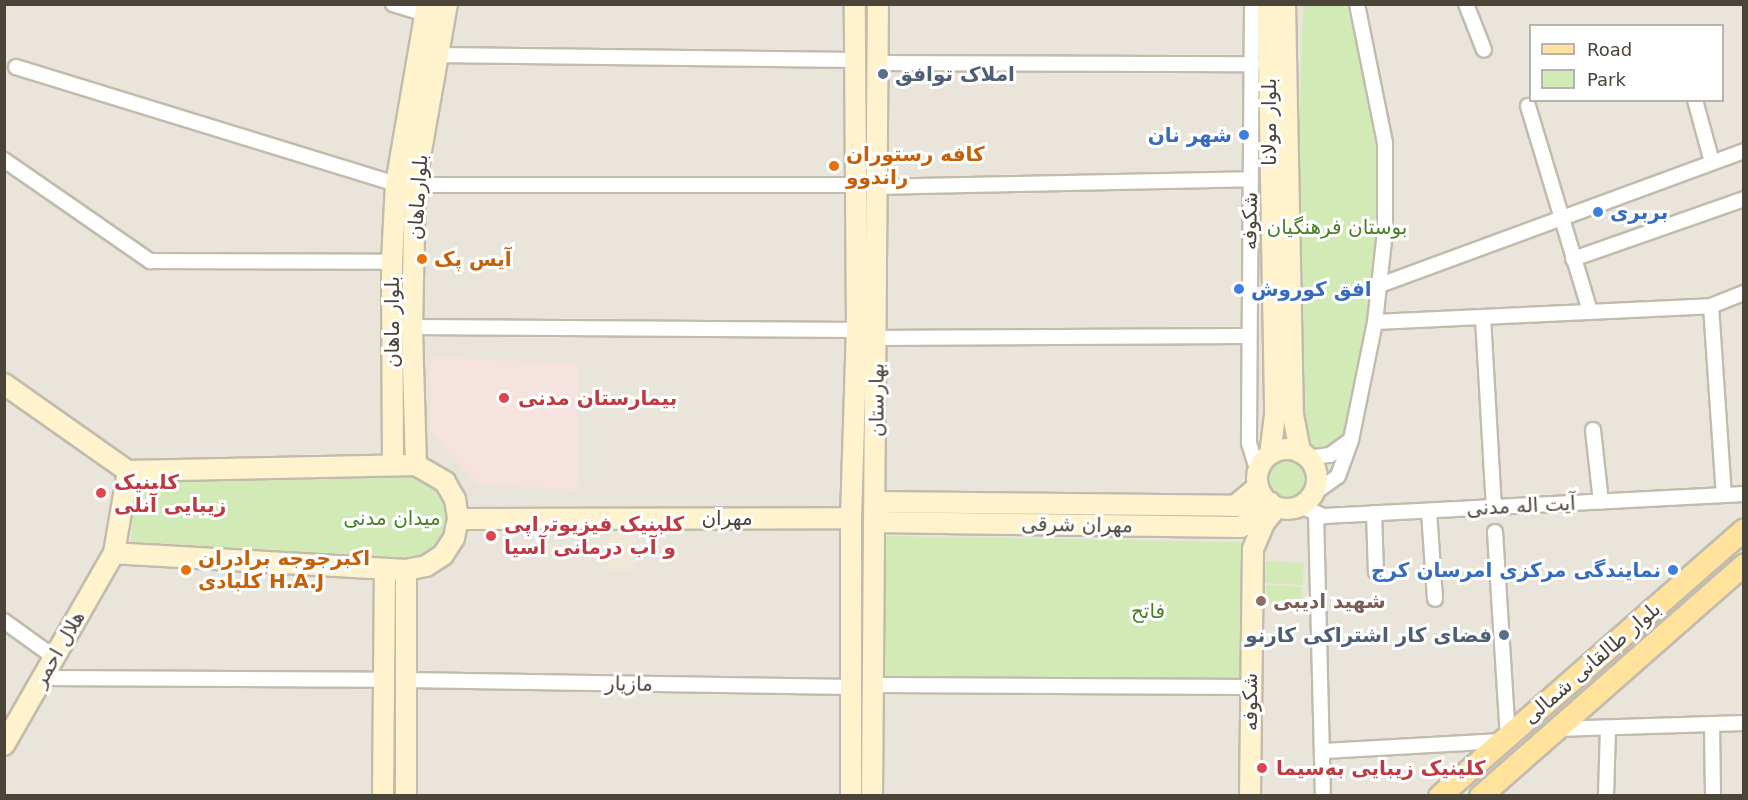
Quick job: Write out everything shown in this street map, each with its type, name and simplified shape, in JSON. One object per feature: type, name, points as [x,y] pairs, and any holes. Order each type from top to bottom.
[{"type":"main road","name":"بلوارماهان","points":[[416,465],[406,184],[447,4]]},
{"type":"main road","name":"بهارستان","points":[[851,795],[851,518],[857,330],[855,4]]},
{"type":"main road","name":"بهارستان","points":[[872,795],[878,4]]},
{"type":"main road","name":"بلوار مولانا","points":[[1268,4],[1275,415],[1270,454]]},
{"type":"main road","name":"بلوار مولانا","points":[[1285,4],[1293,415],[1304,455]]},
{"type":"main road","name":"بلوار ماهان","points":[[393,463],[392,262],[406,184],[426,9]]},
{"type":"main road","points":[[4,384],[128,471],[393,463],[416,465],[445,482],[455,499],[458,519],[454,538],[443,555],[426,566],[406,570],[114,553],[128,471]]},
{"type":"main road","points":[[1288,449],[1304,455],[1317,475],[1310,504],[1273,505],[1258,479],[1270,454],[1288,449]]},
{"type":"main road","name":"مهران شرقی","points":[[876,502],[1235,506],[1258,479]]},
{"type":"main road","name":"مهران شرقی","points":[[875,522],[1241,527],[1273,505]]},
{"type":"main road","name":"شکوفه","points":[[1250,795],[1253,549],[1273,505]]},
{"type":"main road","name":"مهران","points":[[458,519],[851,518]]},
{"type":"main road","name":"بلوار طالقانی شمالی","points":[[1439,795],[1743,530]]},
{"type":"main road","name":"هلال احمر","points":[[4,745],[114,553]]},
{"type":"main road","name":"بلوار طالقانی شمالی","points":[[1480,795],[1743,564]]},
{"type":"main road","points":[[383,795],[385,569]]},
{"type":"main road","points":[[406,570],[406,795]]},
{"type":"street","points":[[393,4],[426,9]]},
{"type":"street","name":"شکوفه","points":[[1252,4],[1249,443],[1258,479]]},
{"type":"street","points":[[1323,795],[1324,751],[1310,504],[1338,476],[1351,440],[1376,322],[1380,285],[1385,143],[1357,4]]},
{"type":"street","points":[[1466,4],[1484,50]]},
{"type":"street","points":[[437,56],[855,60]]},
{"type":"street","points":[[877,63],[1251,64]]},
{"type":"street","points":[[16,67],[406,184],[855,185]]},
{"type":"street","points":[[1696,102],[1712,162]]},
{"type":"street","points":[[1528,106],[1590,312]]},
{"type":"street","points":[[1380,285],[1743,151]]},
{"type":"street","points":[[4,160],[150,261],[392,262]]},
{"type":"street","points":[[876,187],[1251,179]]},
{"type":"street","points":[[1573,259],[1743,199]]},
{"type":"street","points":[[1376,322],[1711,306],[1743,292]]},
{"type":"street","points":[[1711,306],[1724,495]]},
{"type":"street","points":[[1484,318],[1494,507]]},
{"type":"street","points":[[412,327],[857,330]]},
{"type":"street","points":[[877,338],[1248,336]]},
{"type":"street","points":[[1593,430],[1601,502]]},
{"type":"street","points":[[1304,455],[1330,455],[1351,440]]},
{"type":"street","name":"آیت اله مدنی","points":[[1310,504],[1324,516],[1743,494]]},
{"type":"street","points":[[1429,511],[1435,599]]},
{"type":"street","points":[[1374,513],[1376,572]]},
{"type":"street","points":[[1324,751],[1505,738],[1496,532]]},
{"type":"street","points":[[4,621],[54,657]]},
{"type":"street","points":[[42,678],[384,680]]},
{"type":"street","name":"مازیار","points":[[406,680],[852,687]]},
{"type":"street","points":[[881,685],[1250,687]]},
{"type":"street","points":[[1556,729],[1743,723]]},
{"type":"street","points":[[1712,724],[1713,795]]},
{"type":"street","points":[[1606,795],[1608,729]]},
{"type":"shaded area","points":[[5,5],[1743,5],[1743,795],[5,795]]},
{"type":"shaded area","name":"بیمارستان مدنی","points":[[430,357],[578,364],[577,490],[477,484],[430,431]]},
{"type":"shaded area","points":[[609,532],[636,533],[635,571],[608,570]]},
{"type":"green space","name":"بوستان فرهنگیان","points":[[1303,5],[1346,5],[1357,39],[1376,149],[1377,217],[1372,289],[1348,432],[1333,450],[1310,446],[1301,434],[1297,213]]},
{"type":"green space","points":[[1287,460],[1300,466],[1306,479],[1300,492],[1287,498],[1274,492],[1268,479],[1274,466]]},
{"type":"green space","name":"میدان مدنی","points":[[405,470],[439,486],[449,505],[445,538],[427,557],[391,564],[131,544],[134,479]]},
{"type":"green space","name":"فاتح","points":[[883,536],[1246,542],[1243,686],[880,680]]},
{"type":"green space","points":[[1266,561],[1304,563],[1303,585],[1265,583]]},
{"type":"green space","points":[[1266,585],[1302,587],[1301,605],[1265,603]]},
{"type":"place","name":"املاک توافق","points":[[883,74]]},
{"type":"place","name":"شهر نان","points":[[1244,135]]},
{"type":"place","name":"کافه رستوران راندوو","points":[[834,166]]},
{"type":"place","name":"بربری","points":[[1598,212]]},
{"type":"place","name":"آیس پک","points":[[422,259]]},
{"type":"place","name":"افق کوروش","points":[[1239,289]]},
{"type":"place","name":"بیمارستان مدنی","points":[[504,398]]},
{"type":"place","name":"کلینیک زیبایی آنلی","points":[[101,493]]},
{"type":"place","name":"کلینیک فیزیوتراپی و آب درمانی آسیا","points":[[491,536]]},
{"type":"place","name":"اکبرجوجه برادران کلبادی H.A.J","points":[[186,570]]},
{"type":"place","name":"نمایندگی مرکزی امرسان کرج","points":[[1673,570]]},
{"type":"place","name":"شهید ادیبی","points":[[1261,601]]},
{"type":"place","name":"فضای کار اشتراکی کارنو","points":[[1504,635]]},
{"type":"place","name":"کلینیک زیبایی به‌سیما","points":[[1262,768]]}]
